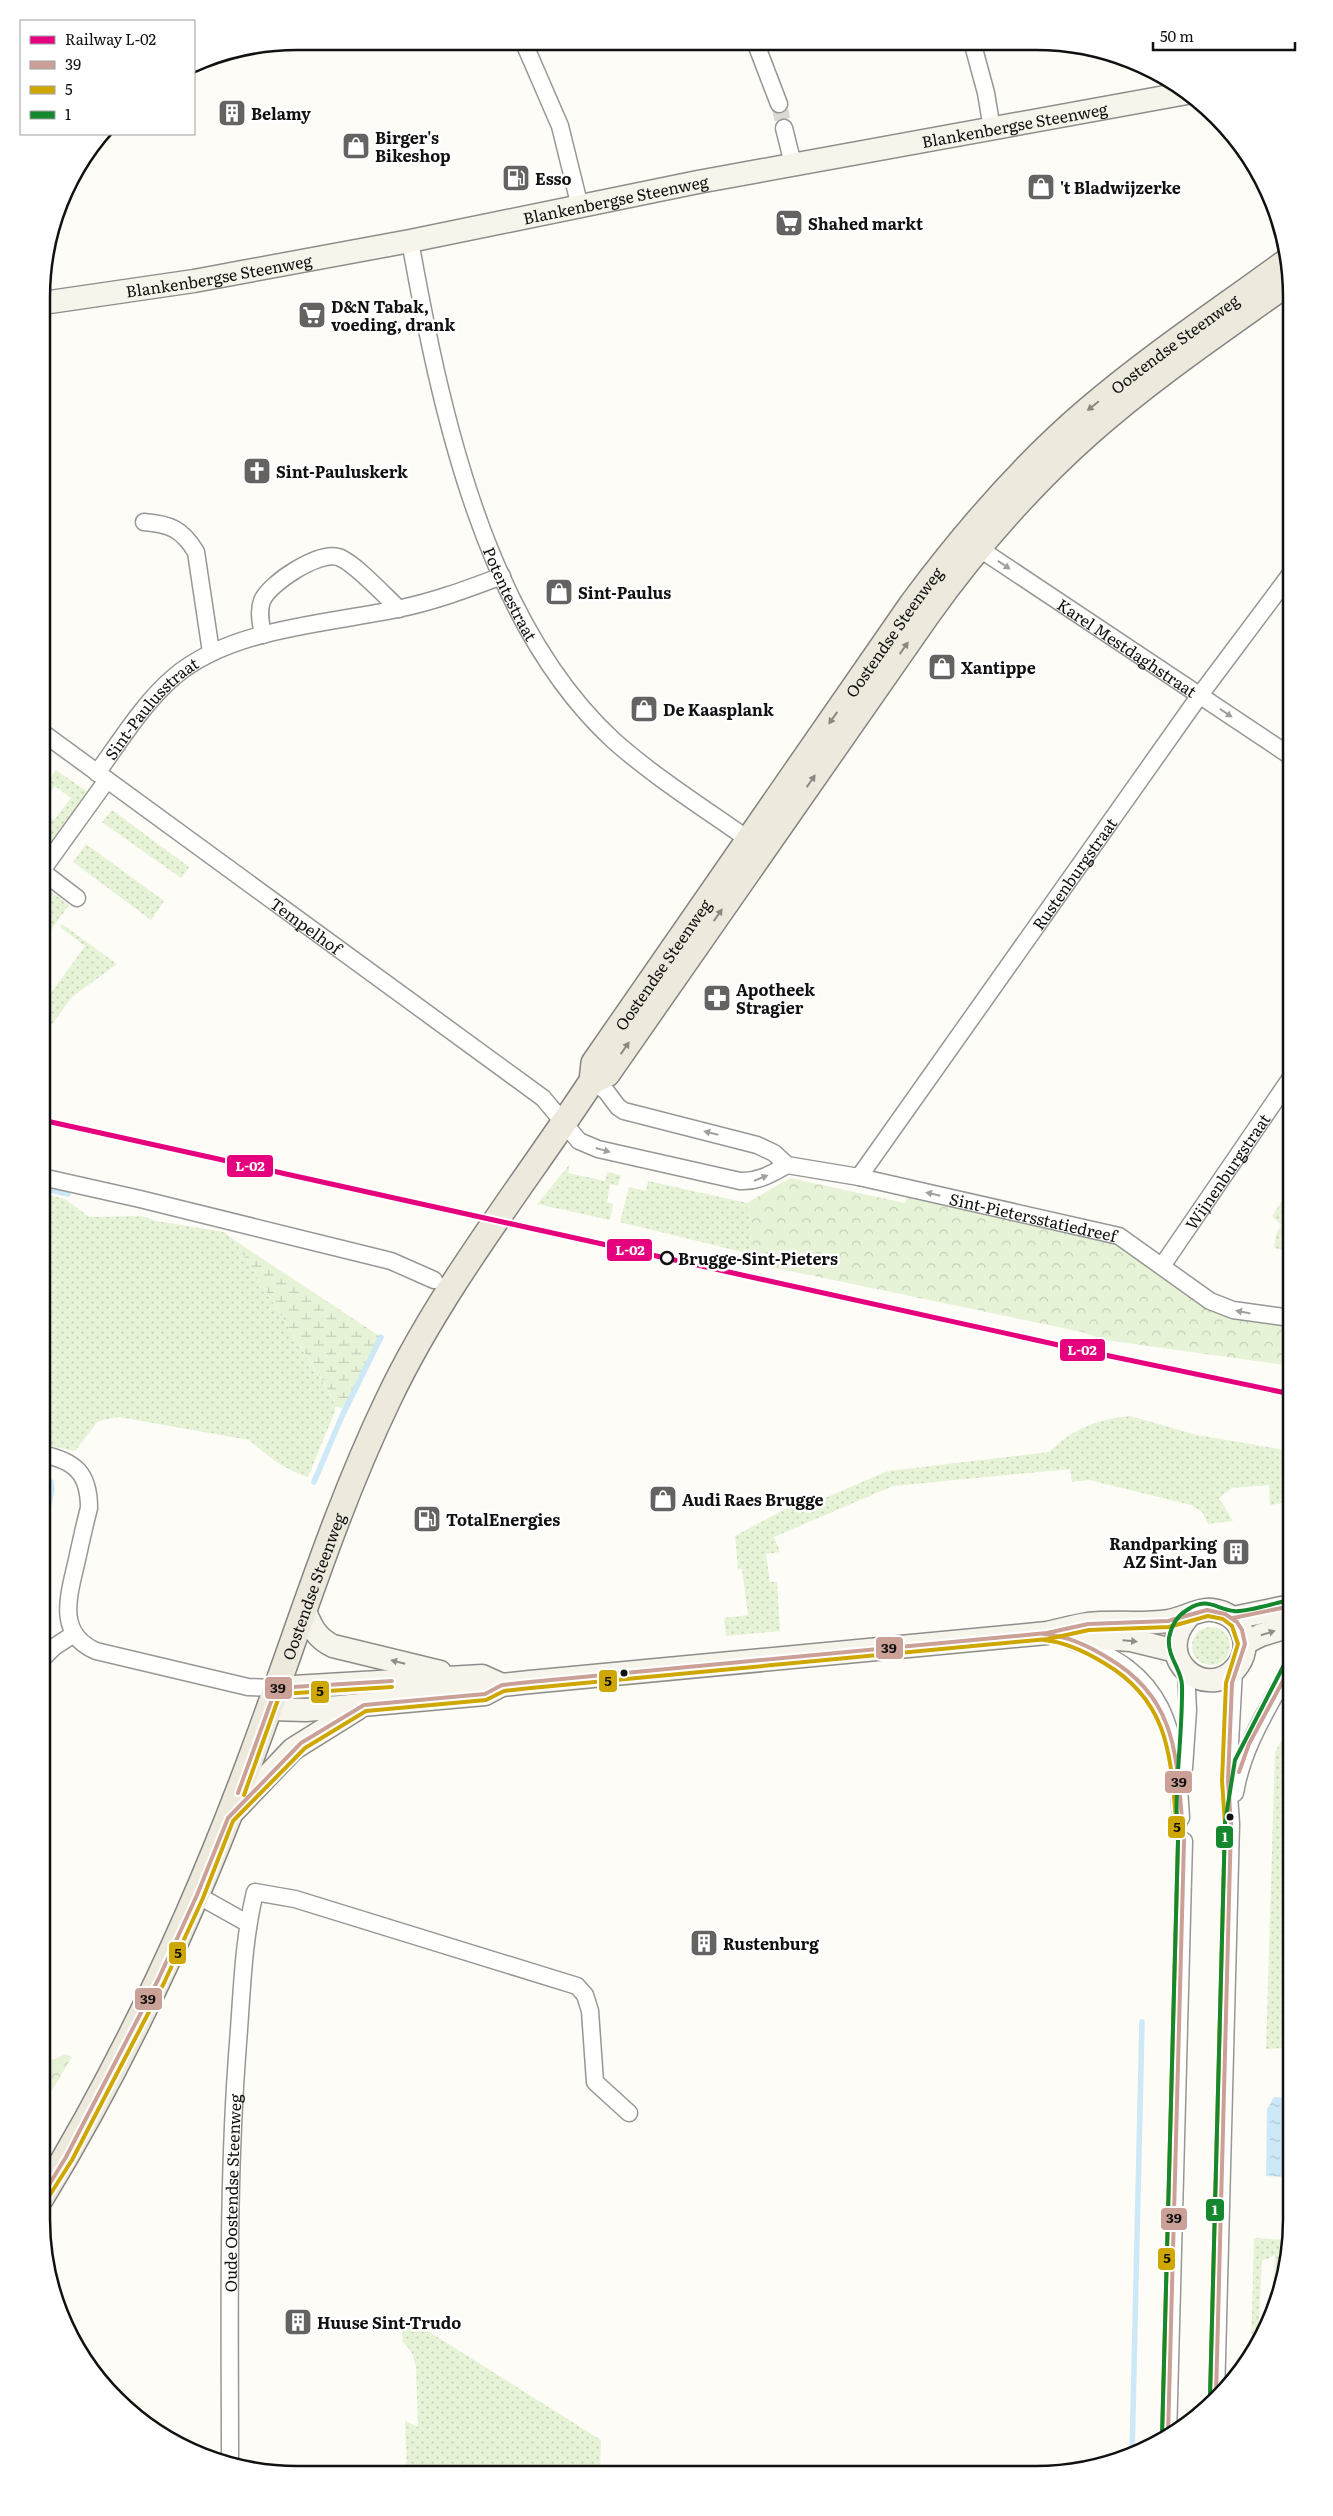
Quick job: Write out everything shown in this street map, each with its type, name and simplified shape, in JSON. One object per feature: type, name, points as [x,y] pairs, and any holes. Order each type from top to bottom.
[{"type":"main road","name":"Blankenbergse Steenweg","points":[[50,302],[194,281],[410,241],[794,164],[1177,95]]},
{"type":"main road","name":"Oostendse Steenweg","points":[[971,543],[1009,484],[1088,410],[1137,370],[1281,266]]},
{"type":"main road","name":"Oostendse Steenweg","points":[[50,2183],[115,2064],[197,1895],[273,1698],[350,1483],[411,1353],[464,1268],[592,1081],[594,1063],[756,845],[912,604],[971,543],[1091,431],[1149,384],[1282,287]]},
{"type":"main road","points":[[1233,1618],[1283,1608]]},
{"type":"main road","points":[[304,1609],[313,1630],[322,1641],[333,1646],[462,1677]]},
{"type":"main road","points":[[273,1698],[296,1710],[485,1694],[502,1685],[1047,1634],[1088,1624],[1166,1621],[1188,1617],[1199,1611],[1210,1609],[1223,1612],[1233,1618],[1242,1630],[1246,1643],[1243,1658],[1234,1670],[1223,1678],[1210,1680],[1198,1678],[1186,1671],[1179,1662],[1175,1638],[1180,1626],[1188,1617]]},
{"type":"main road","points":[[1246,1643],[1261,1635],[1283,1628]]},
{"type":"main road","points":[[1047,1634],[1088,1639],[1131,1640],[1176,1651]]},
{"type":"main road","points":[[273,1698],[462,1677],[482,1676],[502,1685]]},
{"type":"main road","points":[[228,1818],[300,1743],[364,1705]]},
{"type":"street","points":[[527,50],[560,126],[580,207]]},
{"type":"street","points":[[758,50],[779,104]]},
{"type":"street","points":[[974,50],[986,93],[992,129]]},
{"type":"street","points":[[784,128],[794,164]]},
{"type":"street","name":"Potentestraat","points":[[410,241],[436,373],[479,520],[522,620],[547,662],[579,705],[614,740],[756,845]]},
{"type":"street","name":"Sint-Paulusstraat","points":[[144,522],[167,524],[189,540],[196,552],[211,652]]},
{"type":"street","name":"Karel Mestdaghstraat","points":[[971,543],[1283,751]]},
{"type":"street","points":[[263,635],[260,613],[262,600],[292,573],[313,560],[326,556],[338,556],[349,563],[399,609]]},
{"type":"street","name":"Sint-Paulusstraat","points":[[50,859],[155,696],[174,676],[211,652],[263,635],[399,609],[443,598],[502,576]]},
{"type":"street","name":"Rustenburgstraat","points":[[859,1177],[1200,695],[1283,584]]},
{"type":"street","name":"Tempelhof","points":[[50,738],[543,1098],[565,1123]]},
{"type":"street","points":[[50,876],[77,898]]},
{"type":"street","name":"Sint-Pietersstatiedreef","points":[[592,1081],[606,1091],[618,1107],[624,1111],[757,1145],[774,1153],[787,1165],[859,1177],[1118,1236],[1189,1287],[1218,1304],[1247,1313],[1283,1317]]},
{"type":"street","name":"Wijnenburgstraat","points":[[1162,1266],[1283,1089]]},
{"type":"street","points":[[565,1123],[579,1141],[598,1149],[740,1181],[752,1182],[787,1165]]},
{"type":"street","points":[[50,1179],[140,1198],[390,1260],[434,1280]]},
{"type":"street","points":[[50,1456],[71,1463],[85,1481],[89,1494],[89,1508],[68,1599],[68,1615],[74,1634],[88,1647],[96,1651],[248,1687],[273,1698]]},
{"type":"street","points":[[50,1653],[74,1634]]},
{"type":"street","points":[[1047,1634],[1079,1643],[1113,1659],[1144,1683],[1166,1718],[1178,1762],[1181,1818],[1188,1710],[1186,1671]]},
{"type":"street","points":[[1216,2388],[1230,1824],[1228,1781],[1234,1670]]},
{"type":"street","points":[[1230,1824],[1241,1762],[1283,1681]]},
{"type":"street","points":[[1168,2427],[1184,1841]]},
{"type":"street","name":"Oude Oostendse Steenweg","points":[[230,2457],[231,2173],[234,2102],[248,1923],[255,1892],[295,1899],[577,1986],[585,1995],[590,2012],[595,2082],[629,2113]]},
{"type":"street","points":[[197,1895],[248,1923]]},
{"type":"green space","points":[[56,770],[89,793],[50,847],[50,817],[54,820],[71,798],[55,786],[50,793],[50,778]]},
{"type":"green space","points":[[112,810],[189,867],[181,878],[102,822]]},
{"type":"green space","points":[[86,844],[164,901],[151,920],[73,862]]},
{"type":"green space","points":[[50,891],[69,905],[50,931]]},
{"type":"green space","points":[[62,924],[117,964],[72,997],[50,1027],[50,994],[85,946],[60,927]]},
{"type":"green space","points":[[570,1164],[568,1173],[605,1181],[607,1172],[621,1175],[618,1186],[610,1184],[607,1202],[613,1204],[610,1220],[537,1204]]},
{"type":"green space","points":[[790,1178],[905,1203],[908,1195],[1115,1243],[1199,1305],[1223,1315],[1250,1322],[1283,1325],[1283,1365],[1105,1340],[1082,1332],[752,1263],[754,1255],[747,1203]]},
{"type":"green space","points":[[648,1181],[747,1203],[754,1255],[620,1222],[629,1187],[646,1191]]},
{"type":"green space","points":[[50,1195],[65,1199],[89,1217],[142,1216],[156,1221],[224,1232],[234,1240],[335,1402],[335,1411],[308,1477],[284,1467],[249,1440],[119,1417],[98,1421],[75,1451],[50,1446]]},
{"type":"green space","points":[[1282,1201],[1283,1250],[1274,1248],[1276,1234],[1281,1225],[1272,1216]]},
{"type":"green space","points":[[234,1240],[381,1337],[346,1410],[335,1406],[335,1401]]},
{"type":"green space","points":[[1130,1416],[1197,1435],[1283,1450],[1283,1503],[1270,1505],[1269,1485],[1232,1488],[1219,1498],[1233,1521],[1208,1524],[1202,1512],[1191,1505],[1089,1480],[1072,1482],[1070,1469],[893,1486],[774,1537],[780,1552],[766,1554],[770,1582],[777,1582],[780,1631],[726,1636],[724,1618],[748,1615],[742,1569],[738,1569],[735,1536],[815,1493],[818,1501],[888,1471],[1049,1452],[1067,1437],[1086,1426]]},
{"type":"green space","points":[[1211,1627],[1225,1632],[1230,1646],[1225,1660],[1211,1665],[1197,1660],[1192,1646],[1197,1632]]},
{"type":"green space","points":[[1283,1738],[1283,2048],[1266,2049],[1275,1752]]},
{"type":"green space","points":[[66,2054],[72,2057],[50,2093],[50,2059]]},
{"type":"green space","points":[[1254,2238],[1282,2240],[1273,2290],[1275,2255],[1262,2261],[1259,2326],[1251,2340]]},
{"type":"green space","points":[[404,2316],[601,2440],[600,2466],[407,2466],[405,2421],[418,2427],[416,2367],[412,2353],[402,2340]]},
{"type":"water","points":[[1274,2097],[1283,2098],[1283,2177],[1266,2176],[1267,2109]]},
{"type":"waterway","points":[[50,1190],[68,1194]]},
{"type":"waterway","points":[[314,1482],[342,1416],[381,1337]]},
{"type":"waterway","points":[[50,1481],[52,1490],[50,1499]]},
{"type":"waterway","points":[[1132,2446],[1142,2022]]},
{"type":"tunnel","points":[[779,104],[784,128]]},
{"type":"rail line","name":"L-02","points":[[50,1122],[1081,1350],[1283,1392]]},
{"type":"transit line","name":"1","points":[[1162,2432],[1178,1841],[1177,1802],[1182,1704],[1181,1679],[1170,1651],[1169,1638],[1171,1630],[1180,1615],[1200,1604],[1211,1604],[1228,1610],[1239,1611],[1283,1602]]},
{"type":"transit line","name":"39","points":[[1233,1618],[1283,1608]]},
{"type":"transit line","name":"39","points":[[50,2183],[66,2157],[158,1980],[197,1895],[228,1818],[301,1743],[364,1705],[485,1694],[502,1685],[530,1682],[1047,1633],[1088,1624],[1168,1621],[1207,1610],[1225,1614],[1237,1622],[1242,1630],[1245,1644],[1232,1683],[1228,1781],[1231,1824],[1216,2388]]},
{"type":"transit line","name":"5","points":[[50,2195],[72,2160],[164,1983],[203,1898],[233,1821],[305,1748],[366,1711],[486,1700],[504,1691],[531,1688],[1048,1639],[1089,1630],[1169,1627],[1208,1616],[1223,1619],[1232,1626],[1238,1644],[1226,1683],[1222,1781],[1225,1824],[1210,2395]]},
{"type":"transit line","name":"39","points":[[1044,1634],[1069,1639],[1093,1649],[1132,1675],[1150,1694],[1162,1715],[1171,1737],[1176,1761],[1184,1841],[1168,2427]]},
{"type":"transit line","name":"5","points":[[1044,1640],[1083,1651],[1128,1680],[1145,1698],[1157,1718],[1165,1740],[1170,1763],[1178,1841],[1162,2432]]},
{"type":"transit line","name":"1","points":[[1210,2395],[1225,1823],[1235,1760],[1283,1667]]},
{"type":"transit line","name":"39","points":[[238,1793],[276,1688],[392,1681]]},
{"type":"transit line","name":"39","points":[[1239,1772],[1249,1744],[1283,1681]]},
{"type":"transit line","name":"5","points":[[244,1795],[280,1694],[392,1687]]},
{"type":"place","name":"Belamy","points":[[232,113]]},
{"type":"place","name":"Birger's Bikeshop","points":[[356,146]]},
{"type":"place","name":"Esso","points":[[516,178]]},
{"type":"place","name":"'t Bladwijzerke","points":[[1041,187]]},
{"type":"place","name":"Shahed markt","points":[[789,223]]},
{"type":"place","name":"D&N Tabak, voeding, drank","points":[[312,315]]},
{"type":"place","name":"Sint-Pauluskerk","points":[[257,471]]},
{"type":"place","name":"Sint-Paulus","points":[[559,592]]},
{"type":"place","name":"Xantippe","points":[[942,667]]},
{"type":"place","name":"De Kaasplank","points":[[644,709]]},
{"type":"place","name":"Apotheek Stragier","points":[[717,998]]},
{"type":"place","name":"Brugge-Sint-Pieters","points":[[667,1258]]},
{"type":"place","name":"Audi Raes Brugge","points":[[663,1499]]},
{"type":"place","name":"TotalEnergies","points":[[427,1519]]},
{"type":"place","name":"Randparking AZ Sint-Jan","points":[[1236,1552]]},
{"type":"place","name":"Rustenburg","points":[[704,1943]]},
{"type":"place","name":"Huuse Sint-Trudo","points":[[298,2322]]}]
